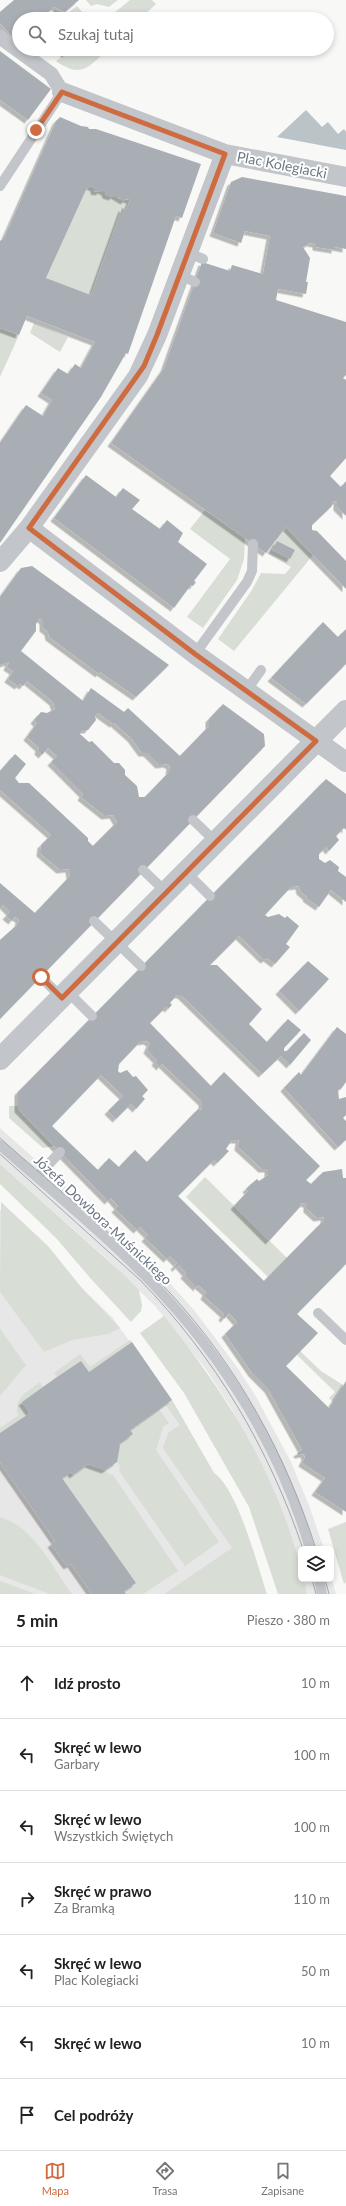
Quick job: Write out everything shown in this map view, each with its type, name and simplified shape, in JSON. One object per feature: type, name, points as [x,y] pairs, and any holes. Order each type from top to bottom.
[{"type":"street","points":[[0,37],[12,46]]},
{"type":"street","points":[[26,56],[51,74],[62,92]]},
{"type":"street","name":"Plac Kolegiacki","points":[[62,92],[225,154],[346,177]]},
{"type":"street","points":[[0,562],[29,528],[138,376],[187,278],[196,256],[225,154]]},
{"type":"street","points":[[29,528],[195,654],[346,762]]},
{"type":"street","points":[[0,1059],[346,710]]},
{"type":"lane","points":[[0,186],[62,92]]},
{"type":"lane","points":[[195,654],[247,582],[252,571],[253,544]]},
{"type":"lane","points":[[246,691],[261,670]]},
{"type":"lane","points":[[193,820],[216,842]]},
{"type":"lane","points":[[143,870],[166,892]]},
{"type":"lane","points":[[186,872],[210,896]]},
{"type":"lane","points":[[94,921],[141,966]]},
{"type":"lane","points":[[41,977],[92,1016]]},
{"type":"lane","name":"Józefa Dowbora-Muśnickiego","points":[[0,1144],[145,1276],[178,1311],[216,1360],[253,1418],[272,1452],[295,1504],[309,1546]]},
{"type":"lane","points":[[37,1177],[60,1152]]},
{"type":"lane","points":[[318,1313],[346,1340]]},
{"type":"lane","points":[[320,1582],[322,1594]]},
{"type":"shaded area","points":[[86,0],[118,0],[109,7],[97,4],[91,6]]},
{"type":"shaded area","points":[[130,0],[152,0],[156,4],[147,12],[115,12]]},
{"type":"shaded area","points":[[77,6],[82,12],[69,12]]},
{"type":"shaded area","points":[[62,56],[100,56],[90,65],[78,70],[72,69],[56,61]]},
{"type":"shaded area","points":[[306,110],[322,127],[328,122],[338,134],[344,129],[346,132],[346,150],[277,137]]},
{"type":"shaded area","points":[[90,186],[94,188],[94,191],[99,192],[101,190],[118,196],[118,199],[130,200],[126,210],[122,209],[91,295],[46,278],[86,190]]},
{"type":"shaded area","points":[[34,323],[68,337],[60,352],[30,333]]},
{"type":"shaded area","points":[[0,328],[19,335],[0,377]]},
{"type":"shaded area","points":[[205,510],[245,538],[244,559],[237,580],[203,628],[187,617],[230,559],[190,529]]},
{"type":"shaded area","points":[[286,527],[313,555],[234,651],[218,639],[252,590],[261,573],[285,574],[291,567],[266,553]]},
{"type":"shaded area","points":[[9,1106],[18,1106],[18,1109],[54,1146],[43,1148],[9,1118]]},
{"type":"shaded area","points":[[0,1128],[140,1253],[194,1310],[237,1367],[255,1395],[291,1462],[310,1508],[323,1546],[298,1546],[298,1559],[284,1517],[266,1474],[230,1406],[205,1368],[155,1306],[106,1258],[0,1164]]},
{"type":"shaded area","points":[[0,1164],[139,1290],[142,1305],[141,1311],[131,1322],[56,1238],[0,1184]]},
{"type":"shaded area","points":[[205,1177],[287,1258],[268,1277],[186,1197]]},
{"type":"shaded area","points":[[1,1202],[48,1246],[81,1287],[120,1328],[108,1334],[72,1340],[44,1352],[0,1292]]},
{"type":"shaded area","points":[[0,1210],[112,1317],[172,1400],[214,1473],[265,1594],[0,1594]]},
{"type":"shaded area","points":[[164,1316],[202,1366],[236,1417],[278,1500],[298,1557],[298,1582],[305,1582],[307,1594],[278,1594],[249,1507],[184,1393],[140,1333]]},
{"type":"shaded area","points":[[0,1329],[26,1365],[0,1396]]},
{"type":"shaded area","points":[[130,1340],[132,1342],[89,1372],[81,1361],[57,1377],[54,1373],[80,1354],[90,1367]]},
{"type":"shaded area","points":[[300,1351],[321,1371],[343,1385],[333,1402],[329,1398],[335,1392],[297,1355]]},
{"type":"shaded area","points":[[40,1382],[43,1387],[22,1402],[30,1413],[0,1433],[0,1428],[18,1416],[18,1404],[22,1396]]},
{"type":"shaded area","points":[[172,1400],[214,1473],[223,1482],[239,1511],[267,1594],[164,1594],[232,1548],[163,1448],[168,1433],[180,1425],[166,1405]]},
{"type":"shaded area","points":[[159,1409],[169,1423],[163,1427],[156,1450],[219,1542],[185,1566],[119,1471],[120,1466],[117,1462],[120,1446],[119,1444],[133,1434],[130,1430]]},
{"type":"shaded area","points":[[88,1464],[105,1470],[109,1474],[113,1475],[178,1571],[143,1594],[126,1594],[124,1591],[136,1583],[62,1478],[71,1472],[73,1475]]},
{"type":"shaded area","points":[[0,1517],[23,1529],[41,1549],[72,1594],[50,1594],[0,1575]]},
{"type":"shaded area","points":[[346,1522],[346,1582],[344,1584],[334,1546],[328,1529]]},
{"type":"shaded area","points":[[0,1581],[35,1594],[0,1594]]},
{"type":"shaded area","points":[[305,1582],[332,1582],[336,1594],[307,1594]]},
{"type":"building","points":[[14,0],[79,0],[65,12],[54,7],[49,12],[12,12],[12,37],[0,23],[0,12]]},
{"type":"building","points":[[0,51],[51,89],[28,120],[0,100]]},
{"type":"building","points":[[60,117],[81,126],[88,127],[89,129],[96,129],[201,164],[182,218],[176,216],[128,354],[126,353],[101,397],[0,543],[0,443],[26,405],[43,416],[52,400],[41,393],[58,368],[68,374],[75,364],[81,368],[95,342],[27,316],[19,335],[0,328],[0,241],[4,238],[56,121]],"holes":[[[90,186],[94,188],[94,191],[99,192],[101,190],[105,192],[106,195],[112,197],[114,195],[124,201],[126,199],[130,200],[126,210],[122,208],[91,295],[46,278],[86,190]]]},
{"type":"building","points":[[242,177],[346,196],[346,249],[335,247],[335,250],[316,247],[316,244],[310,243],[303,247],[310,258],[306,282],[308,282],[306,294],[278,289],[276,300],[346,322],[346,375],[343,378],[346,380],[346,458],[330,476],[341,487],[346,481],[346,516],[337,507],[337,501],[332,502],[332,506],[312,525],[312,530],[317,531],[346,561],[346,589],[286,527],[266,553],[111,443],[164,368],[202,262],[230,271],[232,265],[263,274],[270,236],[245,231],[241,243],[213,233],[231,182]]},
{"type":"building","points":[[86,475],[116,497],[123,488],[140,500],[132,509],[160,529],[167,520],[183,533],[178,542],[207,564],[194,581],[196,582],[193,586],[191,585],[174,608],[54,518]]},
{"type":"building","points":[[277,541],[295,550],[290,559],[272,550]]},
{"type":"building","points":[[32,566],[169,665],[136,697],[100,672],[99,674],[49,637],[48,632],[43,628],[43,621],[40,618],[36,624],[36,631],[21,651],[83,701],[91,688],[124,712],[128,708],[180,756],[209,726],[209,719],[223,704],[264,734],[265,746],[0,1019],[0,940],[18,924],[19,919],[15,917],[12,921],[6,916],[10,912],[3,905],[0,908],[0,883],[35,913],[70,876],[69,869],[60,870],[40,853],[41,845],[51,835],[0,790],[0,771],[15,754],[26,764],[15,778],[19,783],[29,783],[88,838],[88,841],[93,846],[117,822],[113,815],[105,816],[81,797],[83,794],[51,762],[57,756],[48,748],[42,755],[38,751],[39,748],[27,737],[37,723],[34,720],[41,712],[47,713],[55,709],[53,702],[27,681],[23,686],[20,684],[18,686],[8,679],[13,671],[7,667],[9,662],[0,665],[0,597],[21,568]],"holes":[[[98,713],[113,724],[114,723],[131,738],[142,753],[147,753],[159,765],[167,764],[170,766],[169,772],[145,797],[139,797],[137,786],[125,775],[125,770],[119,763],[114,763],[92,741],[89,742],[80,734],[83,730],[88,730],[96,720],[95,716]]]},
{"type":"building","points":[[323,622],[338,637],[346,629],[346,664],[306,704],[271,678]]},
{"type":"building","points":[[326,779],[346,794],[346,830],[344,828],[336,836],[339,840],[329,851],[326,847],[319,854],[319,859],[325,863],[330,860],[339,867],[338,871],[346,877],[346,902],[331,890],[319,907],[306,898],[307,897],[300,891],[299,886],[291,887],[265,915],[268,917],[279,914],[285,918],[287,916],[299,926],[286,944],[290,947],[275,964],[267,958],[264,960],[239,936],[210,965],[217,965],[262,1009],[249,1024],[267,1042],[288,1019],[301,1030],[284,1048],[284,1051],[287,1051],[304,1033],[311,1040],[290,1065],[281,1056],[262,1074],[181,995],[177,995],[170,1003],[172,1005],[168,1009],[166,1007],[150,1023],[211,1086],[224,1072],[320,1166],[306,1180],[311,1184],[323,1172],[342,1169],[343,1178],[346,1178],[346,1264],[297,1314],[318,1333],[286,1366],[329,1408],[346,1381],[346,1512],[315,1492],[325,1478],[302,1463],[305,1457],[304,1454],[298,1455],[297,1453],[302,1450],[268,1389],[252,1373],[225,1334],[237,1322],[229,1313],[224,1319],[222,1317],[224,1314],[204,1296],[206,1292],[198,1285],[197,1288],[184,1275],[186,1273],[179,1265],[176,1268],[174,1267],[177,1263],[170,1256],[167,1259],[145,1238],[148,1235],[140,1227],[137,1230],[115,1209],[118,1206],[111,1198],[108,1201],[18,1109],[18,1092]],"holes":[[[147,1041],[150,1043],[147,1050],[157,1060],[155,1062],[160,1067],[162,1064],[202,1102],[202,1110],[198,1109],[147,1162],[135,1150],[119,1167],[109,1158],[98,1170],[52,1126],[101,1075],[123,1096],[108,1111],[116,1119],[131,1104],[136,1109],[145,1099],[142,1096],[148,1090],[136,1076],[133,1077],[127,1070],[120,1073],[118,1071],[119,1064],[140,1042]],[[232,1140],[239,1140],[238,1147],[262,1169],[268,1169],[268,1175],[259,1181],[257,1179],[251,1184],[246,1189],[248,1191],[234,1206],[269,1241],[300,1207],[301,1203],[307,1204],[307,1209],[317,1218],[324,1217],[324,1223],[321,1223],[264,1281],[178,1196],[214,1160],[217,1163],[229,1151],[226,1149]]]},
{"type":"building","points":[[308,961],[329,979],[299,1011],[279,991]]},
{"type":"building","points":[[337,1027],[346,1034],[346,1082],[341,1089],[338,1090],[339,1099],[346,1097],[346,1115],[343,1118],[346,1121],[346,1140],[338,1147],[284,1088],[299,1072],[301,1075]]},
{"type":"building","points":[[132,1342],[172,1400],[130,1430],[133,1434],[119,1444],[120,1446],[117,1462],[105,1470],[88,1464],[73,1475],[71,1472],[62,1478],[136,1583],[124,1591],[126,1594],[92,1594],[71,1564],[67,1566],[51,1544],[55,1541],[0,1462],[0,1433],[30,1413],[22,1402],[57,1377],[81,1361],[89,1372]]},
{"type":"tram line","points":[[0,1138],[130,1252],[195,1321],[238,1382],[275,1446],[304,1514],[315,1546]]},
{"type":"tram line","points":[[0,1154],[140,1280],[192,1340],[216,1372],[256,1440],[274,1475],[302,1546]]},
{"type":"tram line","points":[[313,1582],[316,1594]]},
{"type":"tram line","points":[[326,1582],[329,1594]]},
{"type":"route","points":[[36,130],[62,92],[225,154],[144,366],[29,528],[60,550],[195,654],[316,741],[62,998],[41,977]]}]
